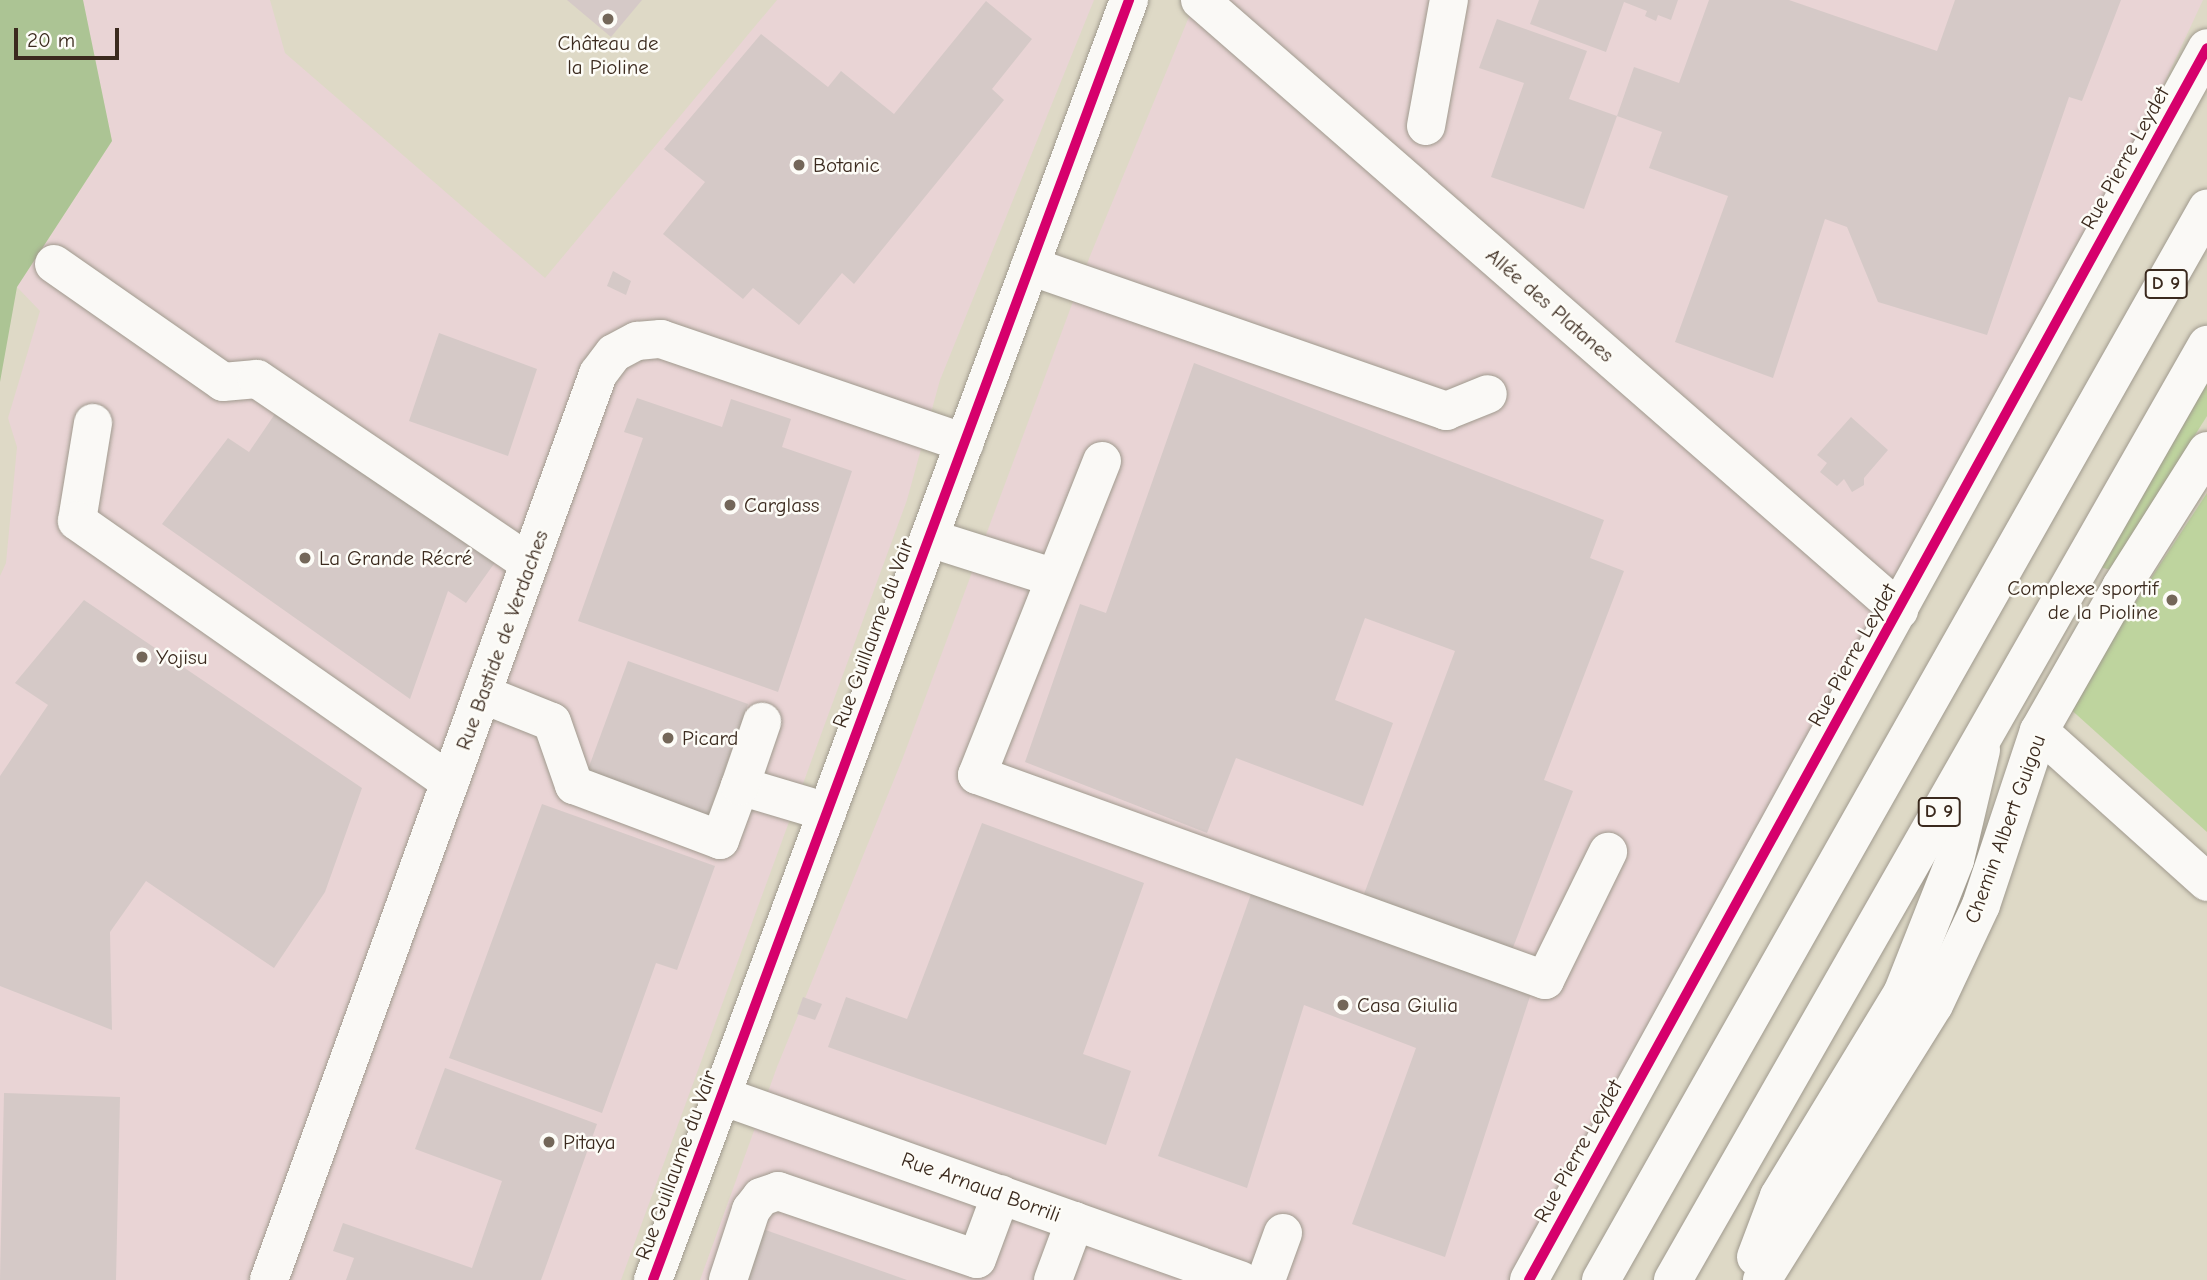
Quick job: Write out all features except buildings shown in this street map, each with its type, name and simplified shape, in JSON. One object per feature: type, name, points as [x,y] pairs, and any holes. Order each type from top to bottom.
[{"type":"main road","name":"Rue Guillaume du Vair","points":[[653,1280],[1129,0]]},
{"type":"main road","name":"Allée des Platanes","points":[[1200,0],[1899,610]]},
{"type":"main road","points":[[1426,126],[1449,0]]},
{"type":"main road","name":"Rue Pierre Leydet","points":[[1529,1280],[2207,48]]},
{"type":"main road","points":[[2125,351],[2207,209]]},
{"type":"main road","name":"D 9","points":[[1601,1280],[2125,351],[2207,218]]},
{"type":"main road","points":[[54,264],[223,382],[257,379],[529,563]]},
{"type":"main road","points":[[1030,266],[1446,411],[1488,394]]},
{"type":"main road","name":"Rue Bastide de Verdaches","points":[[269,1280],[598,374],[614,353],[637,341],[661,339],[965,443]]},
{"type":"main road","name":"D 9","points":[[1673,1280],[1986,725],[2207,345]]},
{"type":"main road","points":[[93,424],[77,521],[450,782]]},
{"type":"main road","name":"Chemin Albert Guigou","points":[[1762,1280],[1934,1005],[1981,905],[2039,731],[2207,451]]},
{"type":"main road","points":[[1102,461],[977,775],[1545,980],[1608,852]]},
{"type":"main road","points":[[929,538],[1055,578]]},
{"type":"main road","points":[[482,694],[552,722],[574,785],[720,841],[762,723]]},
{"type":"main road","points":[[1753,1280],[1756,1257],[1779,1196],[1902,994],[1955,860],[1986,725]]},
{"type":"main road","points":[[2039,731],[2207,882]]},
{"type":"main road","points":[[740,786],[827,812]]},
{"type":"main road","name":"Rue Arnaud Borrili","points":[[722,1096],[1240,1280]]},
{"type":"main road","points":[[728,1280],[751,1210],[761,1197],[778,1191],[977,1259],[1012,1198]]},
{"type":"main road","points":[[995,1280],[1012,1198]]},
{"type":"main road","points":[[1053,1280],[1075,1221]]},
{"type":"main road","points":[[1266,1280],[1283,1233]]},
{"type":"shaded area","points":[[83,0],[270,0],[285,53],[545,278],[777,0],[1094,0],[940,380],[907,500],[621,1280],[0,1280],[0,576],[6,563],[17,447],[8,418],[40,311],[17,287],[112,141]]},
{"type":"shaded area","points":[[1196,0],[2203,0],[2141,133],[1511,1280],[700,1280],[777,1067],[902,760],[1090,256]]},
{"type":"green space","points":[[0,0],[83,0],[112,141],[17,287],[0,382]]},
{"type":"green space","points":[[2207,382],[2207,416],[2110,570],[2101,567]]},
{"type":"green space","name":"Complexe sportif de la Pioline","points":[[2207,493],[2207,832],[2067,706]]},
{"type":"cycle path","points":[[653,1280],[1129,0]]},
{"type":"cycle path","points":[[1529,1280],[2207,48]]},
{"type":"place","name":"Château de la Pioline","points":[[608,19]]},
{"type":"place","name":"Botanic","points":[[799,165]]},
{"type":"place","name":"Carglass","points":[[730,505]]},
{"type":"place","name":"La Grande Récré","points":[[305,558]]},
{"type":"place","name":"Complexe sportif de la Pioline","points":[[2172,600]]},
{"type":"place","name":"Yojisu","points":[[142,657]]},
{"type":"place","name":"Picard","points":[[668,738]]},
{"type":"place","name":"Casa Giulia","points":[[1343,1005]]},
{"type":"place","name":"Pitaya","points":[[549,1142]]}]
